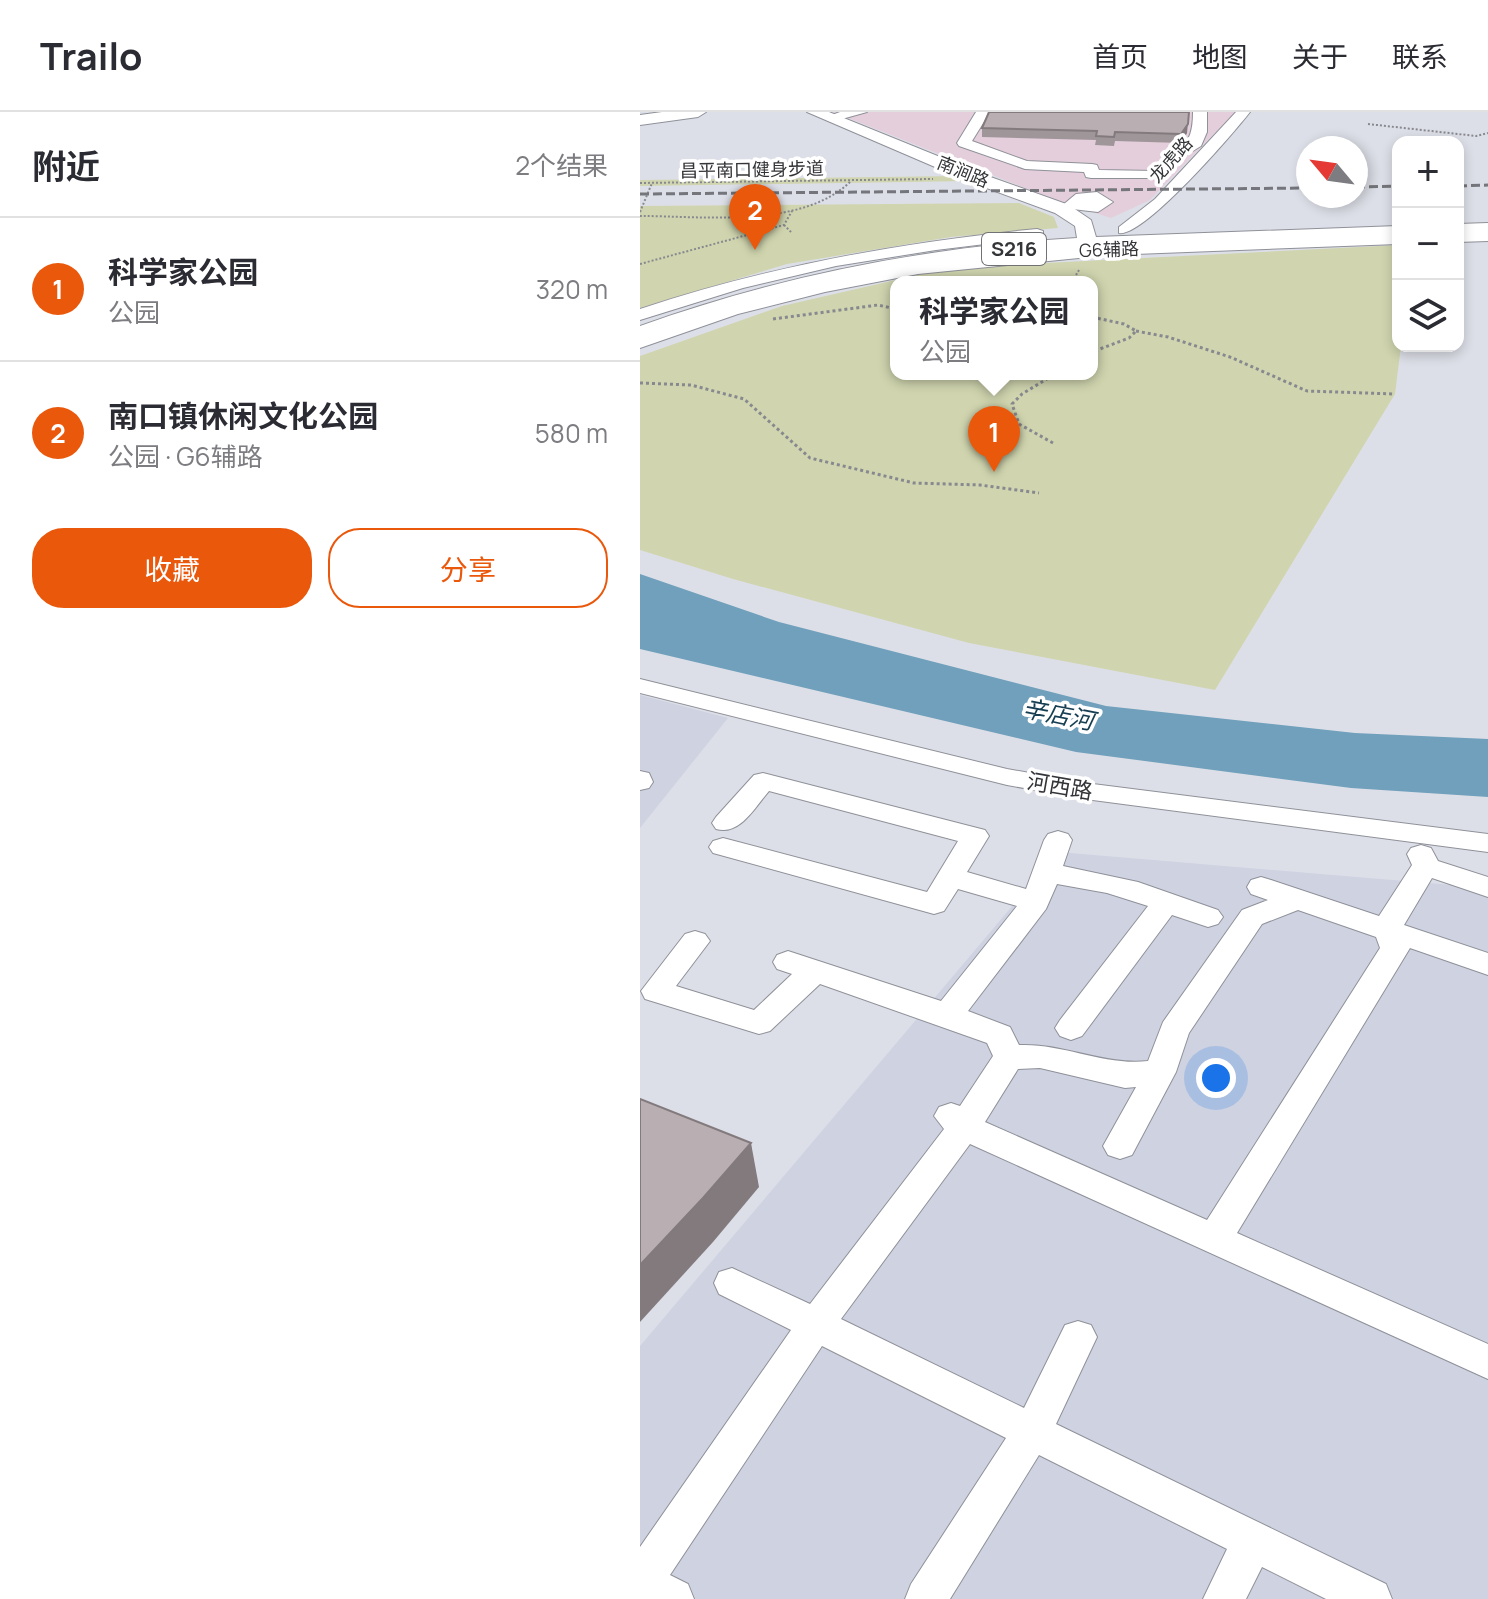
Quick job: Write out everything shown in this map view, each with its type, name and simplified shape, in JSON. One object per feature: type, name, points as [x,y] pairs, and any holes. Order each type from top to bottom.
[{"type":"main road","points":[[640,120],[698,112]]},
{"type":"main road","name":"南涧路","points":[[823,115],[1080,224]]},
{"type":"main road","points":[[1464,225],[1488,223]]},
{"type":"main road","name":"G6辅路","points":[[640,333],[775,289],[849,272],[998,250],[1080,224]]},
{"type":"main road","name":"G6辅路","points":[[640,323],[765,283],[841,266],[996,244],[1080,224],[1392,227]]},
{"type":"street","points":[[823,115],[860,112]]},
{"type":"street","points":[[983,112],[964,143],[1025,165],[1159,175],[1176,155],[1194,146],[1200,132],[1200,112]]},
{"type":"street","name":"龙虎路","points":[[1125,230],[1160,202],[1243,112]]},
{"type":"street","points":[[1080,224],[1101,151]]},
{"type":"street","points":[[1096,172],[1101,204]]},
{"type":"street","points":[[1080,224],[1101,204]]},
{"type":"street","points":[[1080,224],[1101,204]]},
{"type":"street","name":"G6辅路","points":[[640,343],[784,295],[856,278],[1002,257],[1080,224],[1125,230],[1392,227]]},
{"type":"street","name":"G6辅路","points":[[640,315],[758,278],[835,260],[1080,224],[1392,239]]},
{"type":"street","points":[[1464,237],[1488,236]]},
{"type":"street","name":"河西路","points":[[640,686],[1007,777],[1085,791],[1488,843]]},
{"type":"street","points":[[763,781],[975,836],[951,877],[934,904],[725,835],[763,781]]},
{"type":"street","points":[[947,1015],[1041,888],[1058,840]]},
{"type":"street","points":[[1387,928],[1424,860],[1488,887]]},
{"type":"street","points":[[951,877],[1041,888],[1077,875],[1208,917]]},
{"type":"street","points":[[1261,887],[1488,964]]},
{"type":"street","points":[[1120,1146],[1160,1072],[1174,1030],[1252,917],[1298,899]]},
{"type":"street","points":[[1071,1028],[1166,902]]},
{"type":"street","points":[[1214,1240],[1395,948],[1387,928]]},
{"type":"street","points":[[695,941],[656,991],[759,1023],[802,967],[999,1035],[1009,1057]]},
{"type":"street","points":[[649,1586],[815,1325],[957,1121],[1009,1057],[1040,1056],[1125,1076],[1160,1072]]},
{"type":"street","points":[[957,1121],[1488,1362]]},
{"type":"street","points":[[732,1283],[1371,1599]]},
{"type":"street","points":[[926,1599],[1031,1431],[1063,1374],[1078,1337]]},
{"type":"street","points":[[1224,1599],[1253,1541]]},
{"type":"path","points":[[1368,124],[1476,136],[1488,133]]},
{"type":"path","name":"昌平南口健身步道","points":[[640,183],[976,178]]},
{"type":"path","name":"昌平南口健身步道","points":[[652,183],[640,214],[792,211],[827,202],[846,189],[851,181]]},
{"type":"path","points":[[640,264],[784,225],[792,211]]},
{"type":"path","points":[[784,225],[792,233]]},
{"type":"path","points":[[767,320],[878,305],[890,308]]},
{"type":"path","points":[[1098,318],[1230,357],[1307,391],[1395,394]]},
{"type":"path","points":[[1098,350],[1129,338],[1136,331]]},
{"type":"path","points":[[1048,380],[1018,396],[1012,404],[1019,424],[1053,443]]},
{"type":"path","points":[[640,383],[691,385],[744,399],[810,458],[914,483],[980,485],[1039,493]]},
{"type":"shaded area","points":[[833,112],[1235,112],[1150,200],[1111,218],[1058,201]]},
{"type":"shaded area","points":[[640,695],[728,718],[640,828]]},
{"type":"shaded area","points":[[1058,852],[1488,888],[1488,1599],[640,1599],[640,1346]]},
{"type":"green space","points":[[959,176],[970,181],[640,186],[640,180]]},
{"type":"green space","points":[[1019,203],[1054,217],[1058,228],[951,237],[787,264],[640,308],[640,206]]},
{"type":"green space","points":[[1392,245],[1392,352],[1400,352],[1395,394],[1215,690],[969,643],[733,579],[640,550],[640,356],[782,306],[890,281],[890,380],[1098,380],[1098,276],[913,276],[948,268]]},
{"type":"water","name":"辛店河","points":[[640,574],[779,622],[1106,706],[1355,733],[1488,739],[1488,797],[1351,788],[1076,752],[640,649]]},
{"type":"building","points":[[989,112],[1189,112],[1188,124],[1181,134],[1115,132],[1114,137],[1096,136],[1097,131],[982,128]]},
{"type":"building","points":[[640,1099],[751,1143],[640,1265]]},
{"type":"railway","points":[[1464,186],[1488,185]]},
{"type":"railway","points":[[1368,187],[1392,186]]},
{"type":"railway","points":[[640,194],[1296,188]]},
{"type":"place","name":"南口镇休闲文化公园","points":[[755,250]]},
{"type":"place","name":"科学家公园","points":[[994,472]]}]
